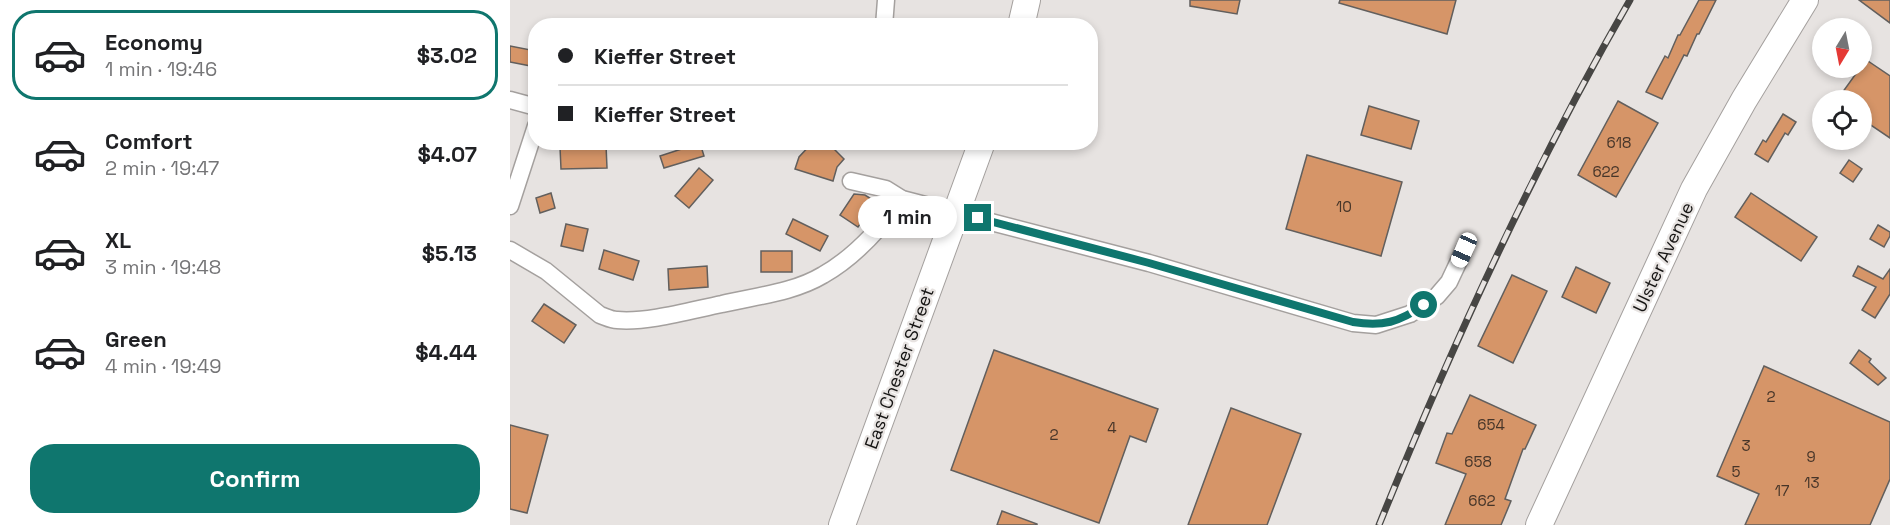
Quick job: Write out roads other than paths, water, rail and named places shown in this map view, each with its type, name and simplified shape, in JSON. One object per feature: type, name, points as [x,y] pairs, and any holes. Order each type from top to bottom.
[{"type":"main road","points":[[1023,18],[1027,0]]},
{"type":"main road","name":"Ulster Avenue","points":[[1539,525],[1694,189],[1744,100],[1806,0]]},
{"type":"main road","name":"East Chester Street","points":[[842,525],[979,150]]},
{"type":"street","points":[[885,18],[886,0]]},
{"type":"street","points":[[510,100],[528,105]]},
{"type":"street","points":[[510,206],[528,150]]},
{"type":"street","points":[[851,181],[886,189],[902,199],[1149,263],[1353,322],[1376,326],[1410,315],[1437,296],[1449,282],[1464,250]]},
{"type":"street","points":[[510,250],[546,272],[600,315],[609,319],[619,321],[663,316],[793,288],[822,276],[853,255],[902,199]]},
{"type":"railway","points":[[1379,525],[1435,391],[1527,192],[1594,63],[1630,0]]}]
